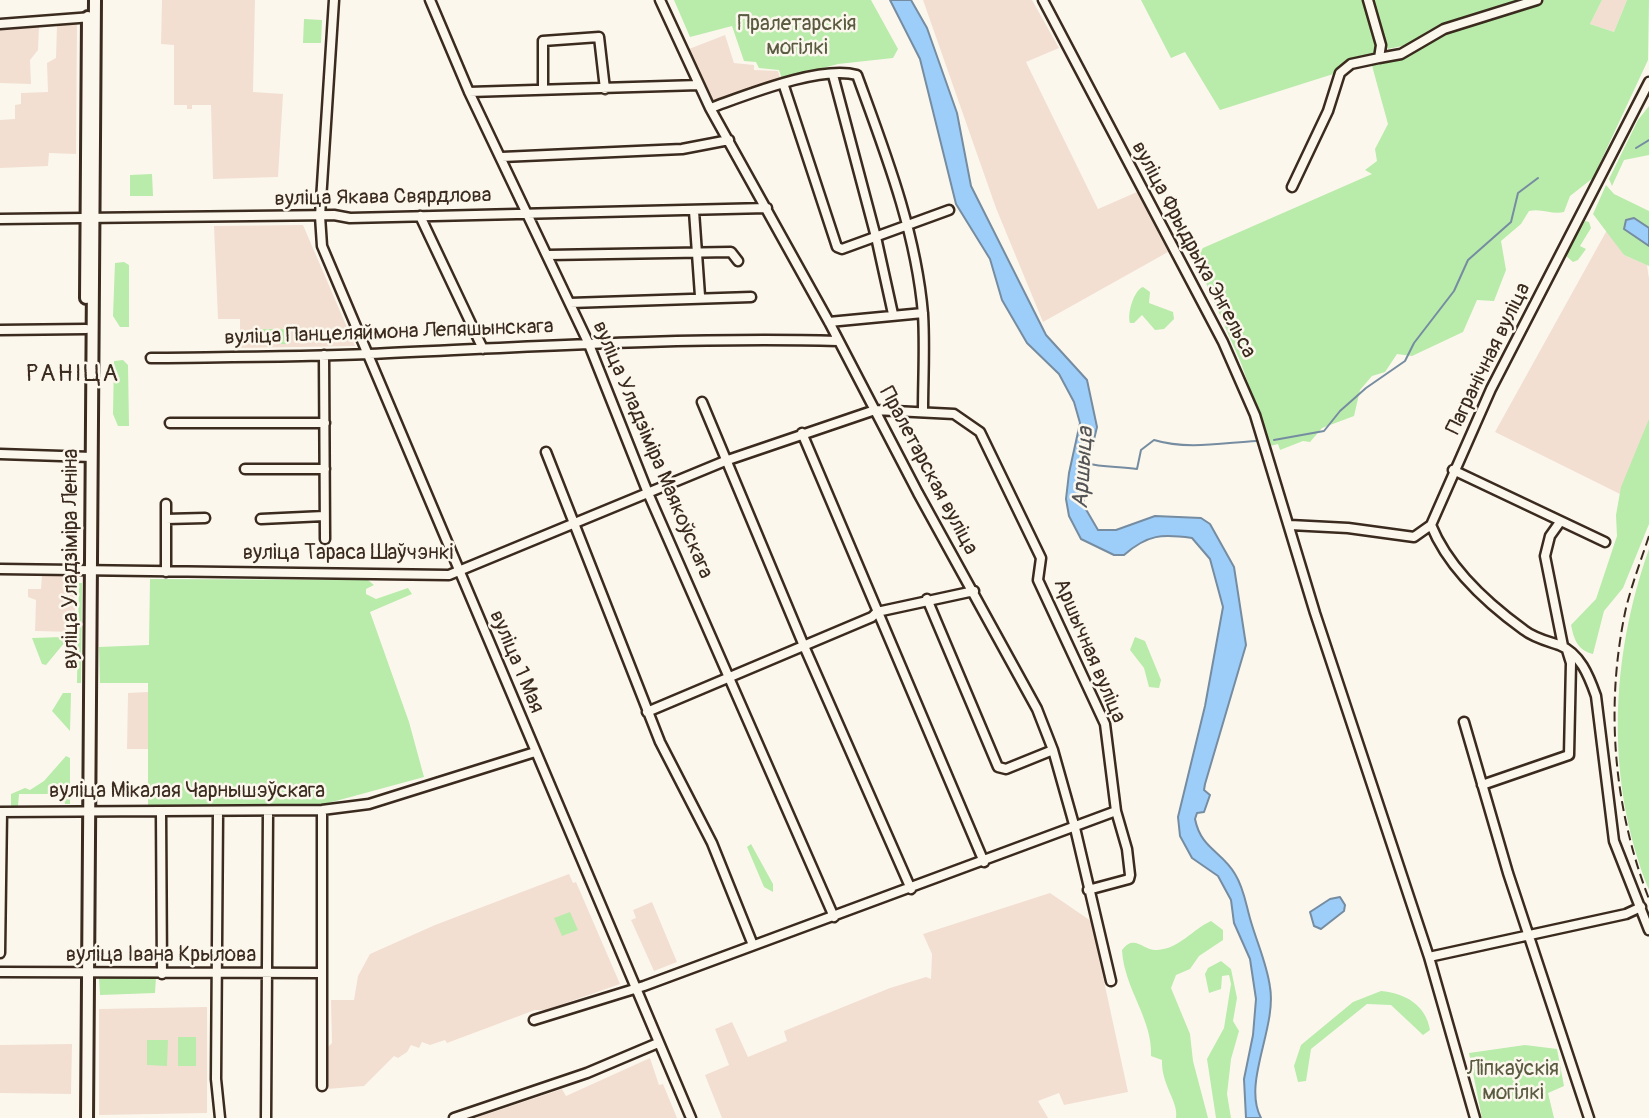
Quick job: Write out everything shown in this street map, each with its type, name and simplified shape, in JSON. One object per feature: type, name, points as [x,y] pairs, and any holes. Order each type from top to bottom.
[{"type":"main road","name":"вуліца Уладзіміра Леніна","points":[[88,0],[92,17]]},
{"type":"main road","name":"вуліца Уладзіміра Леніна","points":[[81,1118],[87,812],[92,17],[96,0]]},
{"type":"main road","name":"вуліца Уладзіміра Леніна","points":[[89,457],[86,329],[90,218]]},
{"type":"main road","name":"вуліца Уладзіміра Леніна","points":[[85,974],[87,1118]]},
{"type":"street","name":"вуліца 1 Мая","points":[[334,0],[320,216],[322,246],[691,1118]]},
{"type":"street","name":"вуліца Уладзіміра Маякоўскага","points":[[430,0],[469,92],[529,213],[588,342],[648,493],[834,917]]},
{"type":"street","name":"Пралетарская вуліца","points":[[660,0],[710,108],[767,208],[1037,709],[1053,750],[1075,828],[1111,981]]},
{"type":"street","name":"вуліца Фрыдрыха Энгельса","points":[[1043,0],[1239,374],[1290,525],[1334,673],[1429,957],[1475,1118]]},
{"type":"street","points":[[1368,0],[1381,45],[1379,58]]},
{"type":"street","points":[[1292,187],[1324,121],[1340,73],[1351,64],[1401,54],[1444,29],[1537,0]]},
{"type":"street","points":[[0,24],[92,17]]},
{"type":"street","points":[[543,89],[543,41],[599,37],[605,89]]},
{"type":"street","points":[[710,108],[783,83],[845,72],[857,75],[894,175],[906,226],[923,313],[923,411]]},
{"type":"street","points":[[833,75],[876,237],[892,314]]},
{"type":"street","name":"Пагранічная вуліца","points":[[1431,525],[1491,390],[1649,82]]},
{"type":"street","points":[[783,83],[836,247],[842,248],[876,237],[949,210]]},
{"type":"street","points":[[469,92],[699,85]]},
{"type":"street","points":[[502,157],[682,149],[729,140]]},
{"type":"street","name":"вуліца Якава Свярдлова","points":[[0,219],[420,216],[767,208]]},
{"type":"street","points":[[694,211],[700,296]]},
{"type":"street","points":[[420,216],[483,349]]},
{"type":"street","points":[[548,255],[731,251],[738,261]]},
{"type":"street","points":[[570,303],[700,296],[751,297]]},
{"type":"street","points":[[829,322],[923,313]]},
{"type":"street","points":[[0,330],[86,329]]},
{"type":"street","name":"вуліца Панцеляймона Лепяшынскага","points":[[151,358],[367,354],[588,342],[750,339],[838,341]]},
{"type":"street","points":[[324,355],[325,539]]},
{"type":"street","points":[[702,402],[804,646],[911,889]]},
{"type":"street","name":"Аршычная вуліца","points":[[875,410],[954,414],[980,432],[1019,508],[1041,558],[1038,580],[1105,724],[1116,811],[1127,849],[1129,879],[1088,890]]},
{"type":"street","name":"вуліца Тараса Шаўчэнкі","points":[[0,569],[449,575],[725,461],[875,410]]},
{"type":"street","points":[[170,423],[325,423]]},
{"type":"street","points":[[802,433],[984,862]]},
{"type":"street","points":[[546,452],[647,712],[712,843],[753,945]]},
{"type":"street","points":[[0,454],[89,457]]},
{"type":"street","points":[[246,469],[325,469]]},
{"type":"street","points":[[1454,470],[1605,542]]},
{"type":"street","points":[[166,504],[166,572]]},
{"type":"street","points":[[261,519],[324,516]]},
{"type":"street","points":[[166,519],[205,518]]},
{"type":"street","points":[[1482,785],[1569,755],[1571,663],[1565,648],[1545,556],[1550,536],[1560,522]]},
{"type":"street","points":[[1290,525],[1348,528],[1414,537],[1431,525],[1444,551],[1487,599],[1519,626],[1541,640],[1565,648],[1584,668],[1596,696],[1614,841],[1649,930]]},
{"type":"street","points":[[647,712],[872,617],[877,611],[974,591]]},
{"type":"street","points":[[927,599],[998,767],[1006,769],[1053,750]]},
{"type":"street","points":[[1464,722],[1528,936],[1589,1118]]},
{"type":"street","name":"вуліца Мікалая Чарнышэўскага","points":[[1,812],[268,813],[322,810],[369,804],[535,752]]},
{"type":"street","points":[[322,810],[322,1086]]},
{"type":"street","points":[[534,1020],[634,988],[834,917],[1116,811]]},
{"type":"street","points":[[0,953],[1,812]]},
{"type":"street","points":[[161,812],[162,974]]},
{"type":"street","points":[[218,812],[216,1079],[220,1118]]},
{"type":"street","points":[[266,1118],[268,813]]},
{"type":"street","points":[[1429,957],[1626,914],[1641,907]]},
{"type":"street","name":"вуліца Івана Крылова","points":[[0,972],[322,973]]},
{"type":"street","points":[[454,1118],[587,1073],[658,1043]]},
{"type":"shaded area","points":[[162,0],[255,0],[253,92],[283,94],[278,177],[213,179],[211,105],[192,105],[192,109],[187,109],[187,105],[174,105],[174,45],[161,44]]},
{"type":"shaded area","points":[[923,0],[1032,0],[1059,48],[1026,62],[1098,209],[1137,192],[1168,252],[1043,322],[996,208]]},
{"type":"shaded area","points":[[1602,0],[1627,0],[1614,32],[1590,24]]},
{"type":"shaded area","points":[[57,24],[77,24],[76,154],[49,153],[48,166],[0,168],[0,120],[15,119],[15,105],[21,104],[21,93],[48,92],[47,63],[56,58]]},
{"type":"shaded area","points":[[39,27],[38,50],[30,60],[31,84],[0,83],[0,30]]},
{"type":"shaded area","points":[[725,35],[734,63],[754,65],[754,70],[778,71],[781,81],[714,104],[689,49]]},
{"type":"shaded area","points":[[303,225],[355,346],[240,348],[240,319],[218,319],[214,226]]},
{"type":"shaded area","points":[[1607,230],[1624,255],[1647,265],[1649,279],[1649,428],[1620,494],[1495,432]]},
{"type":"shaded area","points":[[42,575],[71,576],[75,581],[75,632],[35,631],[36,600],[28,597],[28,589],[41,589]]},
{"type":"shaded area","points":[[148,692],[148,749],[127,749],[128,693]]},
{"type":"shaded area","points":[[569,874],[573,883],[576,882],[620,984],[546,1010],[535,1010],[447,1043],[445,1040],[430,1045],[422,1042],[419,1048],[411,1045],[407,1052],[398,1058],[394,1056],[364,1086],[327,1089],[327,1048],[332,1043],[331,1000],[354,1000],[358,976],[370,954],[435,925]]},
{"type":"shaded area","points":[[1050,893],[1091,921],[1128,1092],[1064,1105],[1059,1093],[1038,1101],[1048,1118],[722,1118],[705,1075],[729,1065],[715,1029],[732,1022],[748,1057],[787,1041],[784,1031],[890,988],[926,977],[931,979],[932,954],[923,934]]},
{"type":"shaded area","points":[[652,902],[677,962],[654,971],[631,920],[636,918],[633,910]]},
{"type":"shaded area","points":[[207,1007],[207,1113],[99,1115],[99,1009]]},
{"type":"shaded area","points":[[72,1044],[71,1094],[0,1093],[0,1045]]},
{"type":"shaded area","points":[[650,1058],[659,1085],[663,1084],[677,1118],[475,1118],[562,1089],[566,1096]]},
{"type":"green space","name":"Пралетарскія могілкі","points":[[674,0],[871,0],[898,49],[893,58],[838,64],[782,79],[779,70],[759,68],[756,62],[744,61],[732,26],[690,37]]},
{"type":"green space","points":[[1141,0],[1364,0],[1373,32],[1385,58],[1431,35],[1543,0],[1602,0],[1590,24],[1614,32],[1627,0],[1649,0],[1648,60],[1593,178],[1570,196],[1564,212],[1529,211],[1521,224],[1501,241],[1506,270],[1494,301],[1477,300],[1463,332],[1412,356],[1397,354],[1385,372],[1372,376],[1360,390],[1354,416],[1322,428],[1310,442],[1303,441],[1280,450],[1278,444],[1270,446],[1241,363],[1195,258],[1203,248],[1372,174],[1365,170],[1377,161],[1375,149],[1388,124],[1371,62],[1220,110],[1185,52],[1171,58]]},
{"type":"green space","points":[[1370,0],[1522,0],[1429,30],[1407,45],[1388,49],[1383,42]]},
{"type":"green space","points":[[304,19],[322,20],[321,43],[303,43]]},
{"type":"green space","points":[[1649,106],[1649,155],[1624,160],[1612,186],[1609,179],[1638,120]]},
{"type":"green space","points":[[152,174],[153,196],[130,196],[130,175]]},
{"type":"green space","points":[[1606,185],[1614,194],[1649,211],[1649,228],[1634,218],[1638,238],[1649,246],[1649,266],[1624,255],[1593,214]]},
{"type":"green space","points":[[1585,221],[1589,222],[1591,228],[1580,246],[1586,249],[1578,260],[1573,262],[1565,255]]},
{"type":"green space","points":[[124,262],[129,265],[129,327],[120,327],[113,316],[115,263]]},
{"type":"green space","points":[[1143,287],[1150,292],[1149,303],[1173,312],[1174,319],[1164,329],[1155,330],[1142,315],[1134,323],[1130,323],[1132,302]]},
{"type":"green space","points":[[263,329],[287,329],[291,339],[286,344],[262,344],[257,337]]},
{"type":"green space","points":[[123,360],[128,365],[129,426],[118,426],[113,414],[114,361]]},
{"type":"green space","points":[[1649,419],[1649,524],[1623,588],[1604,611],[1593,654],[1583,650],[1577,643],[1571,625],[1596,599],[1617,536],[1616,515],[1621,487]]},
{"type":"green space","points":[[1649,549],[1649,890],[1635,849],[1625,806],[1619,763],[1618,720],[1626,633]]},
{"type":"green space","points":[[150,579],[368,580],[374,585],[366,589],[366,594],[376,599],[408,588],[412,594],[370,612],[409,722],[424,777],[321,805],[148,807],[148,683],[100,683],[99,647],[149,645]]},
{"type":"green space","points":[[79,583],[82,583],[81,683],[77,683]]},
{"type":"green space","points":[[62,637],[65,642],[46,665],[42,664],[32,638]]},
{"type":"green space","points":[[1135,637],[1145,641],[1161,680],[1159,688],[1149,687],[1144,668],[1130,650]]},
{"type":"green space","points":[[63,693],[71,693],[70,731],[52,711]]},
{"type":"green space","points":[[66,756],[70,758],[70,804],[65,804],[63,794],[19,794],[18,806],[11,806],[11,794],[25,788],[30,790],[44,781]]},
{"type":"green space","points":[[751,844],[773,884],[773,892],[764,887],[747,847]]},
{"type":"green space","points":[[570,912],[578,930],[562,936],[554,918]]},
{"type":"green space","points":[[1211,921],[1223,930],[1223,940],[1199,956],[1190,969],[1176,975],[1171,988],[1190,1034],[1193,1061],[1208,1118],[1176,1118],[1175,1106],[1162,1069],[1162,1060],[1151,1056],[1148,1029],[1128,978],[1122,950],[1131,943],[1152,950],[1165,949]]},
{"type":"green space","points":[[1221,961],[1231,969],[1237,998],[1233,1021],[1239,1031],[1231,1059],[1227,1094],[1231,1118],[1216,1118],[1207,1059],[1224,1028],[1231,984],[1229,975],[1222,976],[1221,989],[1209,993],[1205,974],[1208,968]]},
{"type":"green space","points":[[156,977],[155,993],[100,995],[99,978]]},
{"type":"green space","points":[[1381,991],[1398,994],[1413,1002],[1424,1014],[1430,1030],[1423,1035],[1391,1005],[1367,1004],[1311,1049],[1306,1081],[1298,1082],[1294,1066],[1301,1045],[1353,1002]]},
{"type":"green space","points":[[178,1037],[196,1037],[196,1066],[178,1066]]},
{"type":"green space","points":[[147,1040],[168,1040],[167,1066],[147,1065]]},
{"type":"green space","name":"Ліпкаўскія могілкі","points":[[1525,1045],[1557,1049],[1564,1086],[1548,1093],[1554,1118],[1482,1118],[1469,1053]]},
{"type":"water","name":"Аршыца","points":[[890,0],[911,0],[927,28],[957,113],[971,186],[1046,335],[1087,380],[1097,427],[1084,481],[1084,506],[1098,530],[1116,530],[1155,516],[1201,518],[1210,524],[1234,567],[1246,645],[1205,784],[1204,790],[1210,795],[1204,812],[1197,813],[1195,819],[1202,837],[1230,866],[1238,880],[1269,979],[1269,1020],[1255,1089],[1261,1118],[1246,1118],[1244,1079],[1253,1035],[1256,999],[1250,959],[1234,923],[1231,900],[1218,876],[1192,858],[1180,836],[1178,817],[1205,706],[1223,607],[1210,559],[1192,538],[1172,536],[1148,539],[1124,555],[1114,555],[1081,539],[1069,516],[1066,499],[1080,423],[1074,402],[1059,374],[1027,343],[1002,300],[990,259],[956,204],[920,59]]},
{"type":"water","points":[[1634,218],[1649,228],[1649,246],[1624,229],[1626,220]]},
{"type":"water","points":[[1340,897],[1345,905],[1344,911],[1321,929],[1314,926],[1310,912],[1330,899]]},
{"type":"waterway","points":[[1636,148],[1649,140]]},
{"type":"waterway","points":[[1274,440],[1324,431],[1340,411],[1366,388],[1405,361],[1414,343],[1454,291],[1468,260],[1511,222],[1518,193],[1538,178]]},
{"type":"waterway","name":"Аршыца","points":[[1086,463],[1137,469],[1141,450],[1154,440],[1179,445],[1256,441]]},
{"type":"railway","points":[[1649,536],[1626,608],[1619,645],[1615,718],[1620,792],[1627,828],[1649,899]]},
{"type":"district","name":"РАНІЦА","points":[[73,375]]}]
